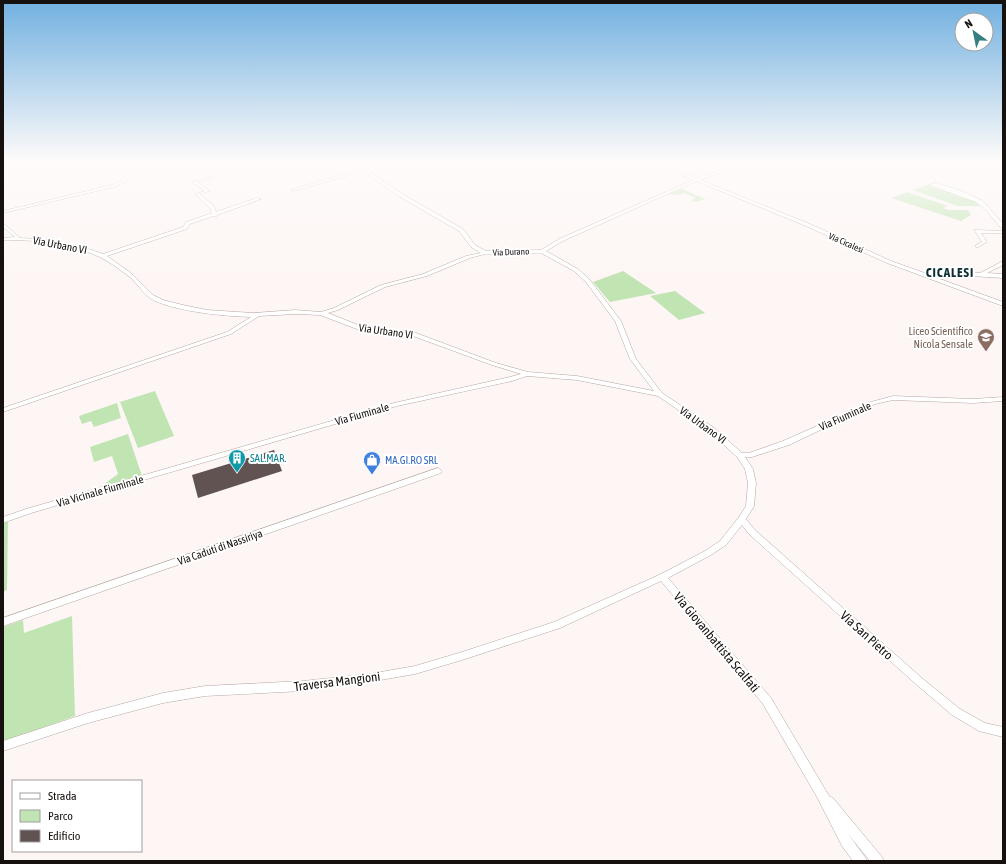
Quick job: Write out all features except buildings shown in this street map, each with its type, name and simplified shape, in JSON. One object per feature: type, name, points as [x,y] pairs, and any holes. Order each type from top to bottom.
[{"type":"street","points":[[3,212],[52,200]]},
{"type":"street","points":[[204,200],[212,207],[215,214]]},
{"type":"street","points":[[102,256],[185,228],[188,223],[255,200]]},
{"type":"street","points":[[409,200],[460,230],[473,246],[485,253]]},
{"type":"street","name":"Via Durano","points":[[323,314],[383,286],[425,275],[459,260],[485,253],[542,251],[568,237],[651,200]]},
{"type":"street","name":"Via Cicalesi","points":[[746,200],[808,225],[889,262],[933,278],[981,275],[1003,276]]},
{"type":"street","points":[[976,200],[981,202]]},
{"type":"street","points":[[978,200],[1003,227]]},
{"type":"street","points":[[3,224],[19,239]]},
{"type":"street","points":[[978,246],[984,242],[977,231],[1003,232]]},
{"type":"street","name":"Via Urbano VI","points":[[3,239],[19,239],[77,247],[102,256],[128,273],[146,291],[161,301],[214,311],[258,315],[303,312],[323,314],[346,325],[420,336],[461,353],[527,374],[577,378],[660,394],[711,429],[740,455],[749,469],[752,483],[750,506],[742,519]]},
{"type":"street","points":[[542,251],[576,270],[588,281],[618,321],[634,359],[660,394]]},
{"type":"street","points":[[981,275],[1003,263]]},
{"type":"street","points":[[933,278],[1003,304]]},
{"type":"street","points":[[3,410],[229,333],[258,315]]},
{"type":"street","name":"Via Fiuminale","points":[[198,462],[396,404],[512,379],[527,374]]},
{"type":"street","name":"Via Fiuminale","points":[[740,455],[749,455],[786,443],[873,402],[893,398],[973,401],[1003,399]]},
{"type":"street","name":"Via Vicinale Fiuminale","points":[[3,520],[29,511],[198,462]]},
{"type":"street","name":"Via Caduti di Nassiriya","points":[[3,622],[438,471]]},
{"type":"street","points":[[662,577],[708,553],[723,543],[742,519]]},
{"type":"street","name":"Via San Pietro","points":[[742,519],[752,532],[920,682],[956,712],[982,727],[1003,732]]},
{"type":"street","name":"Traversa Mangioni","points":[[3,746],[88,718],[163,698],[205,691],[303,686],[369,678],[415,670],[557,625],[662,577]]},
{"type":"street","name":"Via Giovanbattista Scalfati","points":[[662,577],[767,701],[821,793],[846,842],[861,861]]},
{"type":"street","name":"Via Giovanbattista Scalfati","points":[[821,793],[878,861]]},
{"type":"green space","points":[[898,200],[931,200],[948,206],[943,208],[949,210],[968,210],[971,215],[961,221]]},
{"type":"green space","points":[[941,200],[973,200],[980,206],[957,206]]},
{"type":"green space","points":[[623,271],[656,293],[610,302],[593,282]]},
{"type":"green space","points":[[675,291],[705,313],[679,320],[650,296]]},
{"type":"green space","points":[[155,391],[174,436],[138,448],[120,402]]},
{"type":"green space","points":[[117,403],[121,418],[94,427],[91,421],[82,424],[79,416]]},
{"type":"green space","points":[[128,434],[142,476],[100,487],[118,474],[112,456],[94,462],[90,447]]},
{"type":"green space","points":[[8,520],[7,590],[3,592],[3,522]]},
{"type":"green space","points":[[72,616],[75,716],[3,742],[3,627],[23,620],[24,633]]},
{"type":"place","name":"Liceo Scientifico Nicola Sensale","points":[[986,352]]},
{"type":"place","name":"SAL.MAR.","points":[[237,473]]},
{"type":"place","name":"MA.GI.RO SRL","points":[[372,475]]},
{"type":"district","name":"CICALESI","points":[[950,272]]}]
